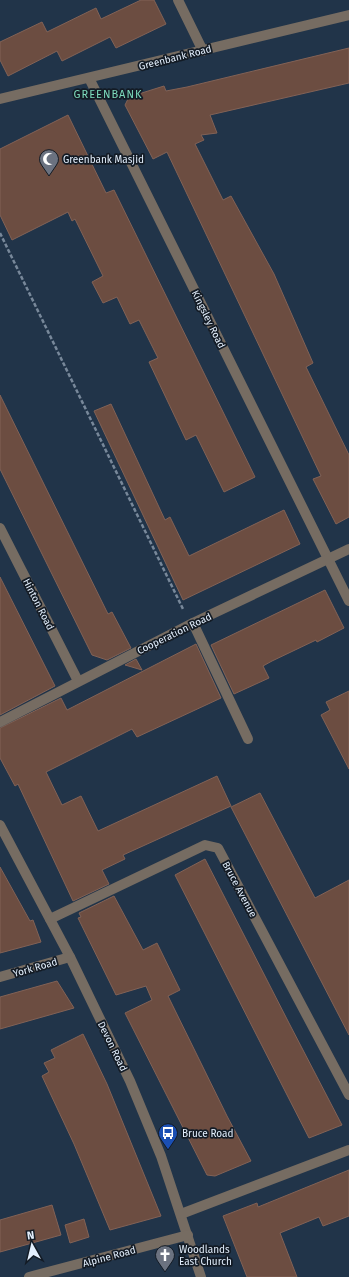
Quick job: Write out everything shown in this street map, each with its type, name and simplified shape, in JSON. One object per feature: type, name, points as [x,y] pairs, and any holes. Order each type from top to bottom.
[{"type":"street","points":[[178,0],[203,50]]},
{"type":"street","name":"Greenbank Road","points":[[0,100],[349,14]]},
{"type":"street","name":"Kingsley Road","points":[[89,78],[349,601]]},
{"type":"street","name":"Hinton Road","points":[[0,528],[78,681]]},
{"type":"street","name":"Cooperation Road","points":[[0,722],[192,624],[349,549]]},
{"type":"street","points":[[192,624],[248,739]]},
{"type":"street","name":"Devon Road","points":[[0,825],[70,957],[130,1082],[161,1156],[201,1277]]},
{"type":"street","name":"Bruce Avenue","points":[[50,919],[204,845],[218,848],[349,1095]]},
{"type":"street","name":"York Road","points":[[0,977],[70,957]]},
{"type":"street","points":[[181,1214],[349,1150]]},
{"type":"street","name":"Alpine Road","points":[[29,1277],[188,1235]]},
{"type":"path","points":[[0,234],[192,624]]},
{"type":"building","points":[[141,0],[154,0],[166,24],[116,48],[110,37],[62,61],[57,51],[8,76],[0,60],[0,42],[42,22],[47,32],[96,8],[101,19]]},
{"type":"building","points":[[349,48],[349,83],[210,115],[217,133],[201,135],[204,140],[195,144],[223,200],[231,196],[274,274],[313,363],[306,367],[349,455],[349,517],[336,524],[313,479],[321,476],[167,152],[153,159],[125,105],[129,97],[164,86],[166,91],[187,87]]},
{"type":"building","points":[[68,115],[106,193],[114,190],[255,477],[224,492],[196,435],[186,440],[149,362],[158,358],[139,320],[130,324],[117,297],[103,303],[92,282],[103,276],[75,219],[72,221],[68,212],[12,240],[0,215],[0,149]]},
{"type":"building","points":[[0,395],[108,614],[112,612],[131,648],[107,660],[92,655],[0,469]]},
{"type":"building","points":[[111,404],[165,520],[170,517],[189,556],[284,510],[300,544],[183,600],[94,411]]},
{"type":"building","points":[[0,577],[55,686],[0,715]]},
{"type":"building","points":[[325,590],[344,628],[317,642],[316,640],[263,666],[269,678],[234,694],[211,645]]},
{"type":"building","points":[[196,644],[221,698],[137,737],[132,729],[46,772],[62,805],[81,796],[98,831],[217,776],[231,806],[123,855],[125,859],[102,870],[109,884],[73,901],[18,784],[15,786],[0,758],[0,728],[61,698],[67,710]]},
{"type":"building","points":[[136,659],[142,670],[125,665]]},
{"type":"building","points":[[349,691],[349,769],[321,715],[330,710],[326,702]]},
{"type":"building","points":[[260,793],[315,898],[349,880],[349,1035],[231,807]]},
{"type":"building","points":[[205,859],[342,1125],[309,1138],[175,875]]},
{"type":"building","points":[[0,867],[30,921],[33,920],[41,942],[0,953]]},
{"type":"building","points":[[114,896],[143,950],[157,943],[180,990],[168,996],[227,1116],[251,1161],[215,1176],[207,1175],[125,1013],[152,1000],[146,986],[116,995],[78,918],[81,917],[79,913]]},
{"type":"building","points":[[57,981],[74,1008],[0,1029],[0,997]]},
{"type":"building","points":[[83,1034],[107,1084],[161,1216],[110,1230],[74,1144],[42,1076],[49,1072],[44,1063],[55,1058],[51,1050]]},
{"type":"building","points":[[349,1170],[349,1216],[323,1226],[319,1217],[280,1233],[297,1277],[247,1277],[223,1216],[257,1203],[258,1207]]},
{"type":"building","points":[[52,1205],[61,1235],[0,1252],[0,1220]]},
{"type":"building","points":[[84,1219],[89,1237],[70,1243],[65,1225]]},
{"type":"place","name":"Greenbank Masjid","points":[[49,176]]},
{"type":"place","name":"Bruce Road","points":[[168,1150]]},
{"type":"place","name":"Woodlands East Church","points":[[165,1272]]},
{"type":"district","name":"GREENBANK","points":[[108,94]]}]
